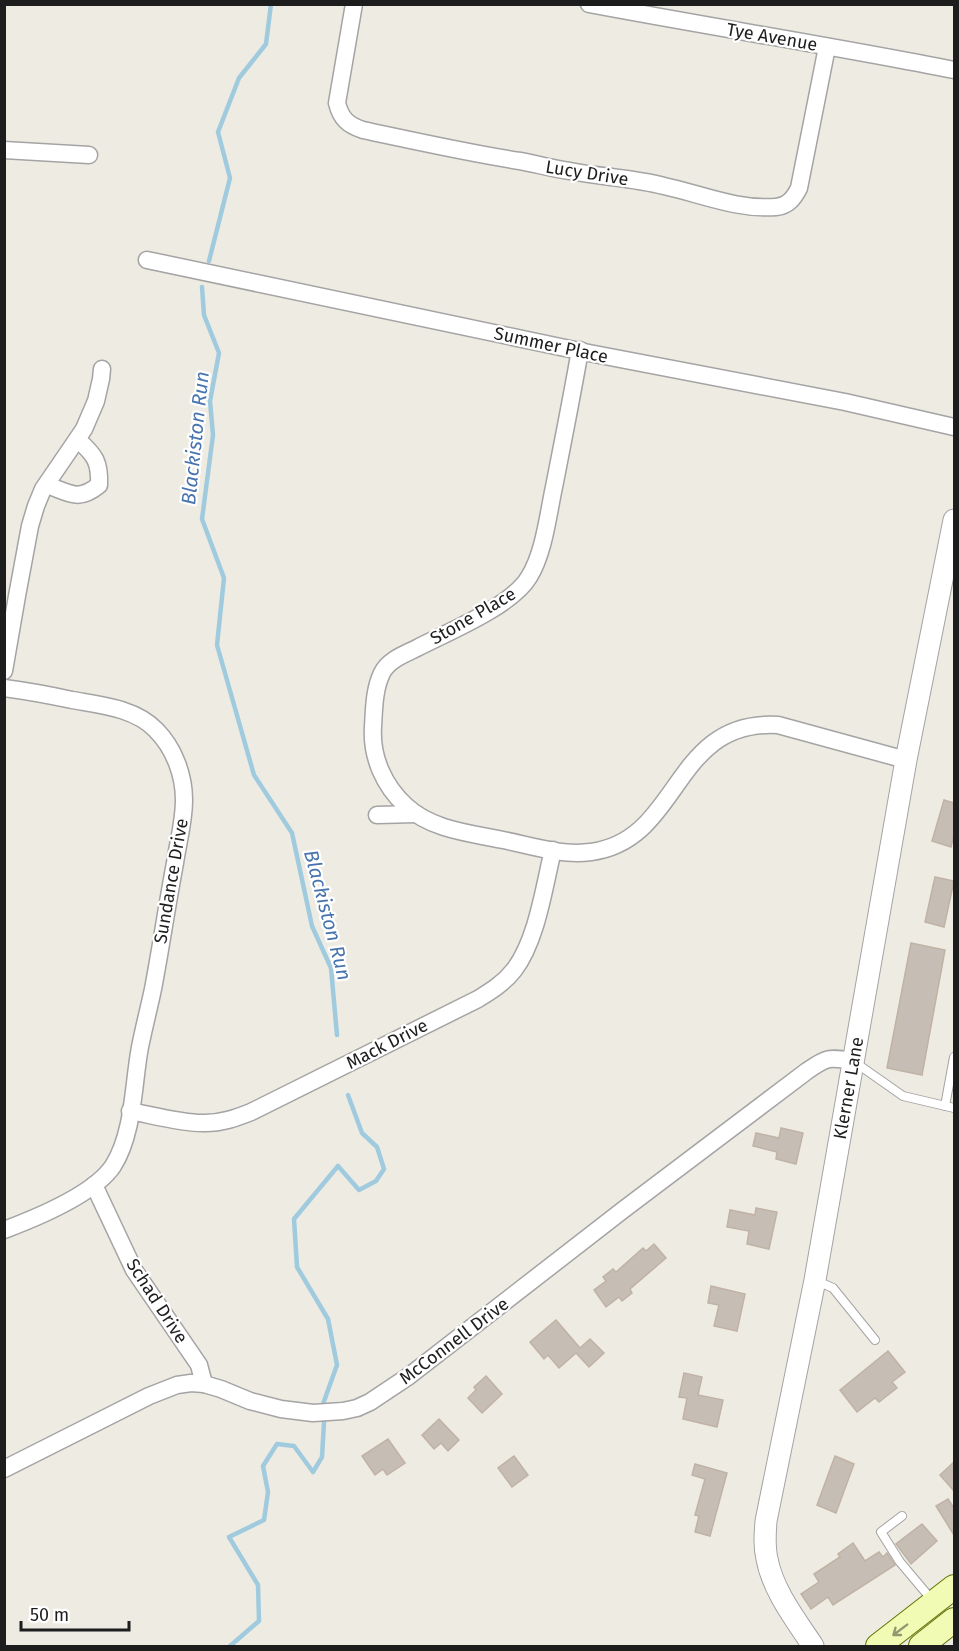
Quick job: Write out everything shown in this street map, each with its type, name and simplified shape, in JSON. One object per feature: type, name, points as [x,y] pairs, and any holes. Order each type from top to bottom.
[{"type":"main road","points":[[878,1647],[954,1587]]},
{"type":"main road","points":[[921,1647],[954,1620]]},
{"type":"street","name":"Lucy Drive","points":[[354,4],[337,103],[339,113],[352,126],[488,156],[665,186],[735,205],[751,207],[778,207],[795,197],[799,188],[827,47]]},
{"type":"street","name":"Tye Avenue","points":[[589,4],[877,54],[954,70]]},
{"type":"street","points":[[4,150],[89,155]]},
{"type":"street","name":"Summer Place","points":[[147,260],[580,350],[845,402],[954,427]]},
{"type":"street","name":"Stone Place","points":[[580,350],[541,546],[529,577],[507,600],[401,656],[382,672],[374,709],[372,740],[375,756],[388,785],[398,799],[423,819],[452,830],[532,847],[578,853],[593,852],[615,846],[635,834],[658,810],[702,752],[731,731],[746,726],[778,725],[906,760]]},
{"type":"street","points":[[4,671],[30,526],[36,506],[84,429],[96,401],[102,369]]},
{"type":"street","points":[[47,485],[80,496],[99,485],[100,470],[93,453],[78,440]]},
{"type":"street","name":"Klerner Lane","points":[[813,1647],[785,1603],[767,1560],[765,1542],[769,1506],[815,1280],[906,760],[954,520]]},
{"type":"street","name":"Sundance Drive","points":[[4,688],[115,708],[143,720],[156,730],[174,755],[183,785],[184,800],[181,830],[130,1111],[118,1157],[111,1168],[94,1185],[64,1203],[4,1230]]},
{"type":"street","name":"Stone Place","points":[[377,815],[416,814]]},
{"type":"street","name":"Mack Drive","points":[[130,1111],[203,1124],[235,1118],[262,1107],[492,991],[513,971],[528,946],[540,908],[553,850]]},
{"type":"street","name":"McConnell Drive","points":[[4,1469],[149,1396],[177,1385],[204,1384],[250,1401],[297,1412],[329,1413],[357,1408],[370,1402],[409,1376],[807,1071],[827,1059],[853,1061]]},
{"type":"street","name":"Schad Drive","points":[[94,1185],[134,1270],[199,1365],[204,1384]]},
{"type":"lane","points":[[853,1061],[903,1096],[950,1107],[954,1058]]},
{"type":"lane","points":[[815,1280],[833,1288],[875,1341]]},
{"type":"lane","points":[[902,1516],[880,1532],[900,1562],[935,1603]]},
{"type":"building","points":[[944,800],[954,803],[954,835],[951,847],[932,841]]},
{"type":"building","points":[[935,877],[954,881],[944,927],[925,922]]},
{"type":"building","points":[[911,943],[945,950],[922,1075],[887,1068]]},
{"type":"building","points":[[781,1128],[803,1133],[796,1164],[776,1159],[777,1152],[753,1146],[756,1133],[779,1138]]},
{"type":"building","points":[[756,1208],[777,1212],[769,1249],[747,1244],[749,1231],[727,1227],[730,1210],[755,1215]]},
{"type":"building","points":[[654,1244],[666,1258],[630,1289],[632,1293],[622,1301],[619,1297],[606,1307],[594,1290],[606,1281],[603,1277],[613,1269],[616,1272],[643,1248],[646,1251]]},
{"type":"building","points":[[711,1286],[745,1294],[737,1331],[714,1326],[719,1305],[708,1303]]},
{"type":"building","points":[[556,1320],[580,1348],[590,1339],[604,1353],[589,1367],[576,1353],[559,1368],[548,1355],[544,1359],[530,1342]]},
{"type":"building","points":[[888,1351],[905,1372],[892,1382],[897,1388],[879,1402],[875,1398],[857,1412],[840,1390]]},
{"type":"building","points":[[684,1373],[702,1377],[698,1395],[723,1400],[717,1427],[683,1419],[687,1398],[679,1397]]},
{"type":"building","points":[[486,1376],[502,1394],[482,1413],[468,1398],[476,1390],[474,1387]]},
{"type":"building","points":[[439,1419],[459,1440],[448,1451],[441,1443],[434,1449],[422,1435]]},
{"type":"building","points":[[388,1439],[405,1463],[387,1475],[383,1469],[375,1475],[362,1456]]},
{"type":"building","points":[[514,1456],[528,1475],[512,1487],[498,1468]]},
{"type":"building","points":[[835,1456],[854,1464],[836,1513],[817,1505]]},
{"type":"building","points":[[954,1462],[954,1491],[940,1475]]},
{"type":"building","points":[[695,1464],[727,1473],[710,1536],[695,1532],[699,1516],[695,1515],[705,1479],[692,1475]]},
{"type":"building","points":[[948,1499],[954,1508],[954,1535],[936,1506]]},
{"type":"building","points":[[922,1524],[937,1541],[911,1564],[896,1544]]},
{"type":"building","points":[[853,1543],[865,1561],[879,1552],[883,1557],[887,1553],[895,1565],[833,1605],[828,1597],[811,1609],[801,1594],[819,1582],[814,1574],[840,1557],[838,1554]]},
{"type":"waterway","name":"Blackiston Run","points":[[209,261],[230,178],[218,132],[239,78],[266,44],[271,4]]},
{"type":"waterway","name":"Blackiston Run","points":[[202,287],[204,315],[219,353],[210,401],[213,435],[202,519],[224,578],[217,645],[254,775],[292,833],[312,926],[331,968],[337,1035]]},
{"type":"waterway","name":"Blackiston Run","points":[[323,1404],[337,1365],[328,1319],[297,1267],[294,1219],[338,1166],[359,1190],[376,1181],[384,1169],[377,1147],[362,1133],[348,1095]]},
{"type":"waterway","name":"Blackiston Run","points":[[230,1646],[259,1621],[258,1585],[229,1537],[264,1520],[268,1492],[263,1466],[277,1444],[294,1446],[313,1472],[322,1457],[324,1422]]}]
